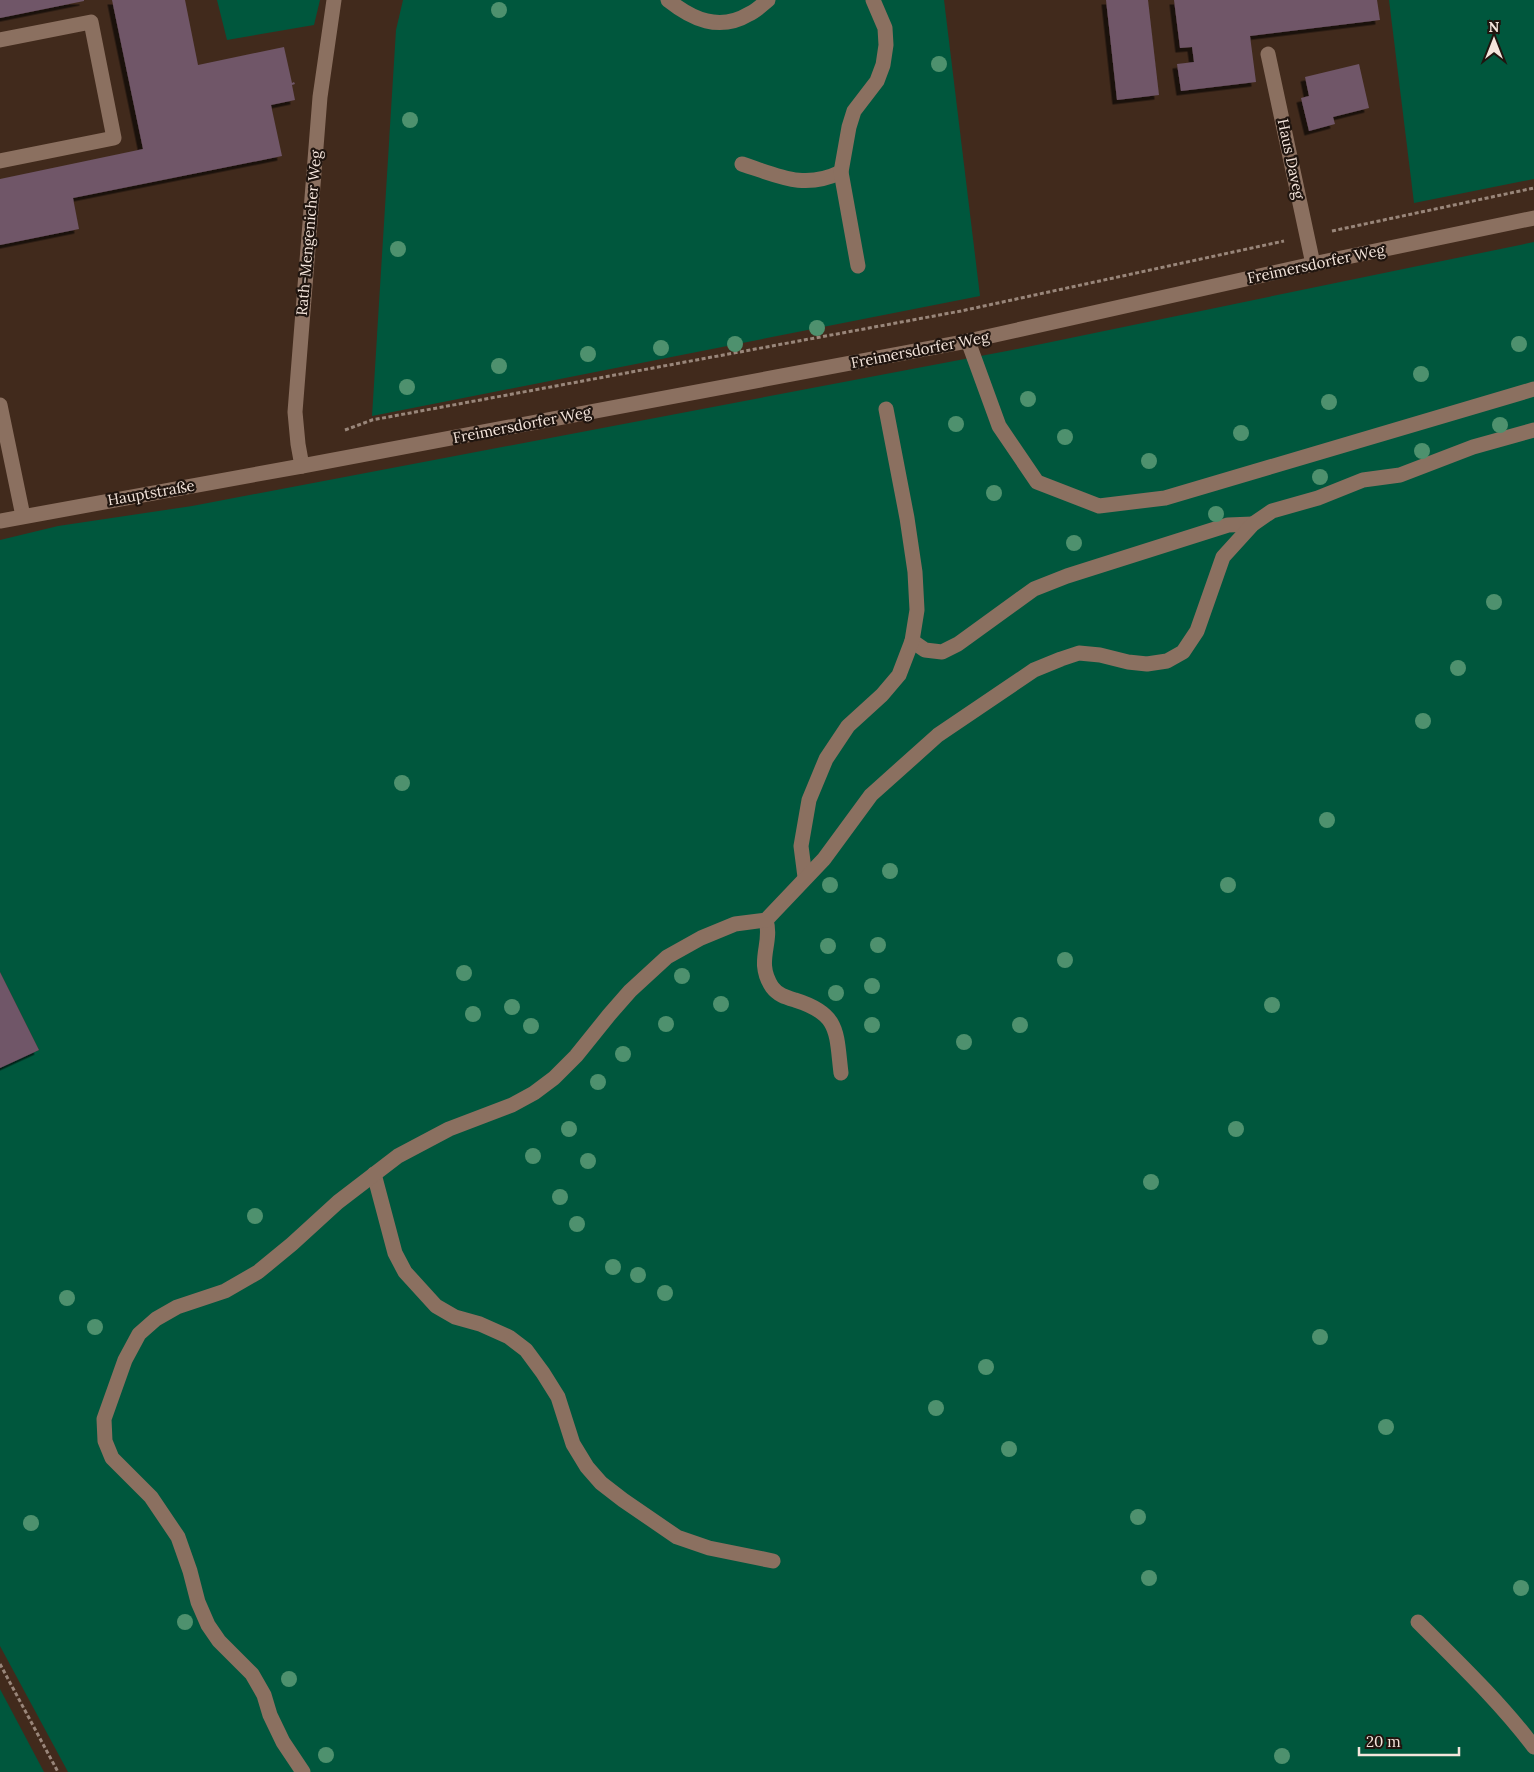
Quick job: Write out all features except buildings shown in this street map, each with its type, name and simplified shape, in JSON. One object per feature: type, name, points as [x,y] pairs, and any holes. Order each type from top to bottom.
[{"type":"street","points":[[668,0],[689,15],[707,22],[731,22],[749,14],[768,0]]},
{"type":"street","points":[[858,266],[841,172],[849,127],[854,111],[877,81],[883,66],[886,45],[885,28],[873,0]]},
{"type":"street","name":"Rath-Mengenicher Weg","points":[[302,466],[295,412],[320,97],[330,4]]},
{"type":"street","points":[[0,40],[91,22],[114,138],[0,161]]},
{"type":"street","name":"Haus Daveg","points":[[1268,54],[1313,264]]},
{"type":"street","points":[[742,164],[808,182],[828,178],[841,172]]},
{"type":"street","name":"Freimersdorfer Weg","points":[[302,466],[968,341],[1313,264],[1534,218]]},
{"type":"street","points":[[968,341],[998,426],[1037,482],[1099,506],[1165,498],[1534,389]]},
{"type":"street","points":[[0,405],[23,516]]},
{"type":"street","points":[[805,877],[801,846],[809,800],[826,759],[848,726],[882,695],[899,675],[912,641],[917,610],[915,572],[907,518],[886,409]]},
{"type":"street","points":[[303,1772],[283,1742],[270,1715],[264,1695],[252,1674],[219,1641],[208,1625],[198,1602],[178,1537],[151,1497],[112,1458],[105,1441],[104,1419],[125,1360],[139,1334],[156,1318],[177,1307],[225,1291],[258,1272],[338,1202],[398,1156],[449,1129],[512,1105],[534,1093],[554,1078],[576,1056],[619,1003],[667,957],[701,938],[735,924],[766,920],[805,877],[824,860],[871,796],[938,735],[1034,670],[1079,653],[1148,664],[1167,661],[1183,652],[1197,631],[1223,557],[1252,524],[1272,511],[1318,498],[1363,480],[1400,475],[1473,447],[1534,430]]},
{"type":"street","name":"Hauptstraße","points":[[0,521],[302,466]]},
{"type":"street","points":[[912,641],[925,650],[942,652],[958,644],[1034,589],[1067,576],[1228,525],[1252,524]]},
{"type":"street","points":[[766,920],[768,930],[764,958],[766,974],[773,988],[781,996],[819,1009],[829,1020],[836,1032],[841,1073]]},
{"type":"street","points":[[374,1174],[395,1253],[406,1272],[436,1306],[455,1317],[480,1324],[509,1337],[526,1350],[543,1372],[558,1397],[573,1444],[587,1466],[602,1483],[623,1500],[677,1537],[709,1548],[773,1561]]},
{"type":"street","points":[[1418,1622],[1473,1677],[1534,1747]]},
{"type":"path","name":"Freimersdorfer Weg","points":[[340,432],[372,420],[961,311],[1534,188]]},
{"type":"path","points":[[0,1664],[58,1772]]},
{"type":"green space","points":[[217,0],[320,0],[314,25],[227,40]]},
{"type":"green space","points":[[403,0],[944,0],[980,296],[372,416],[396,30]]},
{"type":"green space","points":[[1389,0],[1534,0],[1534,179],[1414,203]]},
{"type":"green space","points":[[1534,242],[1534,1772],[68,1772],[0,1646],[0,1068],[39,1050],[0,972],[0,540],[58,526],[192,506],[1012,350]]},
{"type":"green space","points":[[0,1689],[44,1772],[0,1772]]}]
